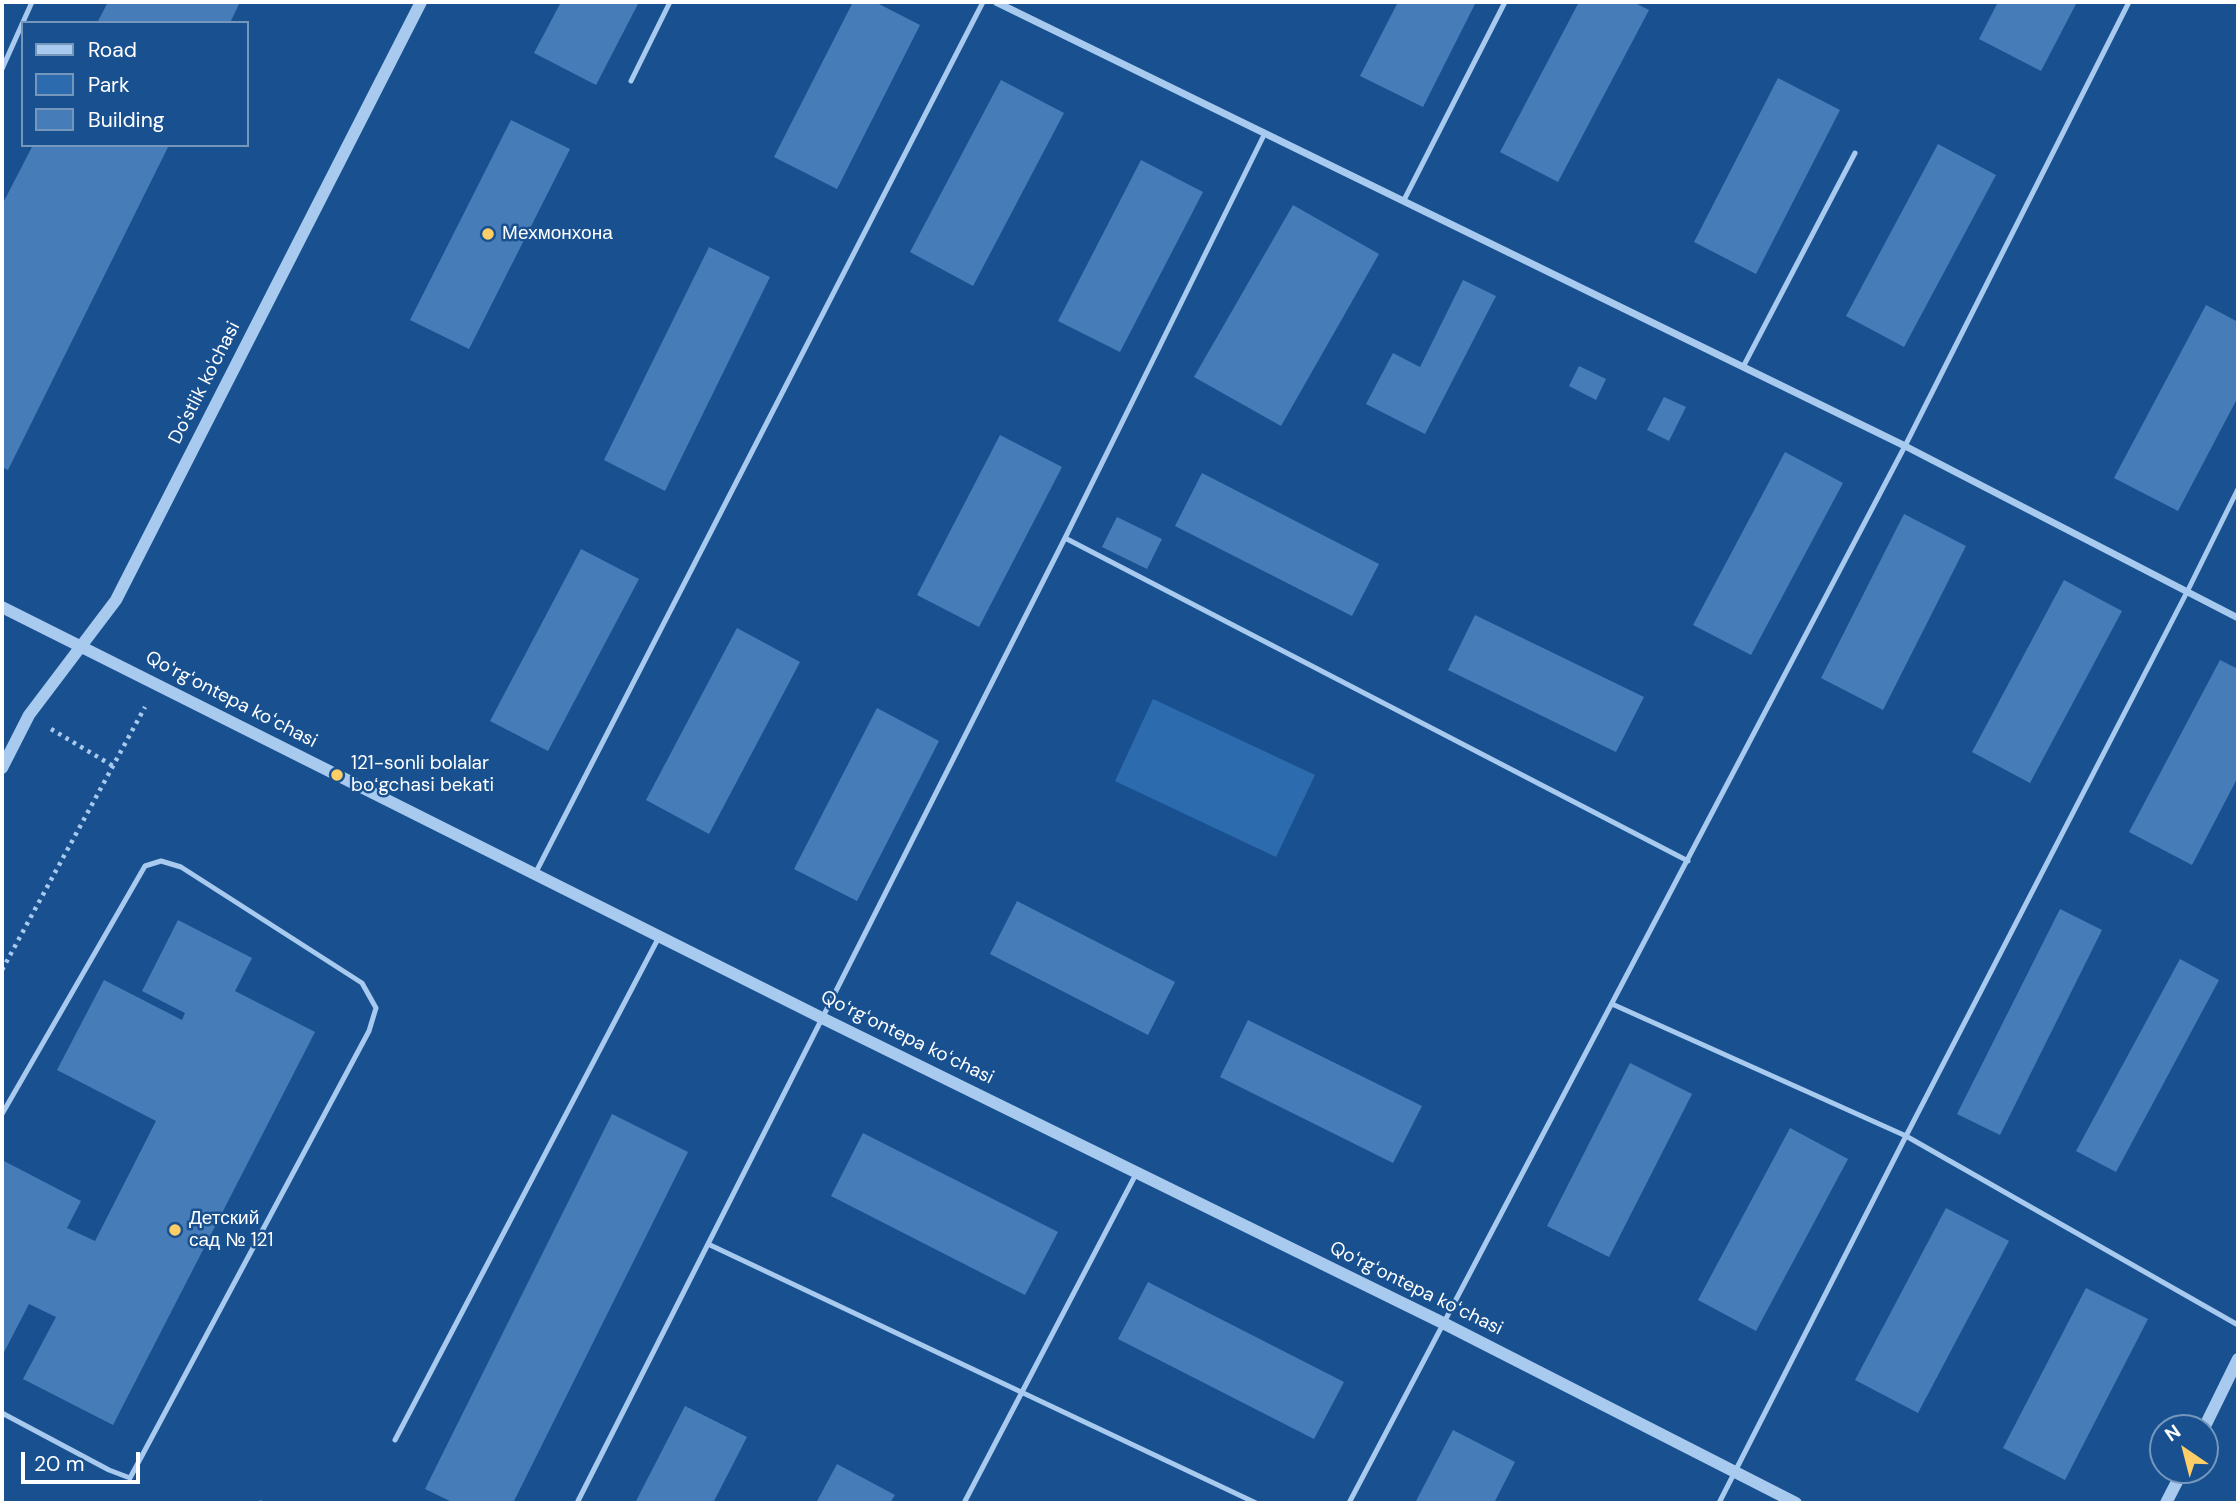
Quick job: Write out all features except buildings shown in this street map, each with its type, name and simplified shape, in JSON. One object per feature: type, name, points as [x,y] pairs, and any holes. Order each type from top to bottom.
[{"type":"street","name":"Do'stlik ko'chasi","points":[[2,768],[29,715],[116,600],[421,2]]},
{"type":"street","points":[[996,2],[1905,446],[2238,618]]},
{"type":"street","name":"Qoʻrgʻontepa koʻchasi","points":[[2,607],[659,937],[1444,1324],[1796,1503]]},
{"type":"street","points":[[2211,1414],[2238,1359]]},
{"type":"street","points":[[2166,1503],[2176,1484]]},
{"type":"lane","points":[[23,21],[32,2]]},
{"type":"lane","points":[[631,81],[670,2]]},
{"type":"lane","points":[[535,874],[983,2]]},
{"type":"lane","points":[[1404,200],[1505,2]]},
{"type":"lane","points":[[1349,1503],[1905,446],[2129,2]]},
{"type":"lane","points":[[2,69],[21,27]]},
{"type":"lane","points":[[577,1503],[1065,538],[1266,132]]},
{"type":"lane","points":[[1743,367],[1855,153]]},
{"type":"lane","points":[[1719,1503],[2238,489]]},
{"type":"lane","points":[[1065,538],[1688,861]]},
{"type":"lane","points":[[2,1114],[145,866],[153,863],[162,861],[181,867],[362,983],[376,1008],[369,1031],[130,1478],[109,1470],[2,1413]]},
{"type":"lane","points":[[395,1440],[659,937]]},
{"type":"lane","points":[[1612,1004],[1906,1136],[2238,1325]]},
{"type":"lane","points":[[964,1503],[1137,1172]]},
{"type":"lane","points":[[708,1244],[1255,1503]]},
{"type":"path","points":[[2,970],[157,685]]},
{"type":"path","points":[[29,715],[113,766]]},
{"type":"green space","points":[[1153,699],[1315,775],[1276,857],[1115,781]]},
{"type":"place","name":"Мехмонхона","points":[[488,234]]},
{"type":"place","name":"121-sonli bolalar boʻgchasi bekati","points":[[337,775]]},
{"type":"place","name":"Детский сад № 121","points":[[175,1230]]}]
